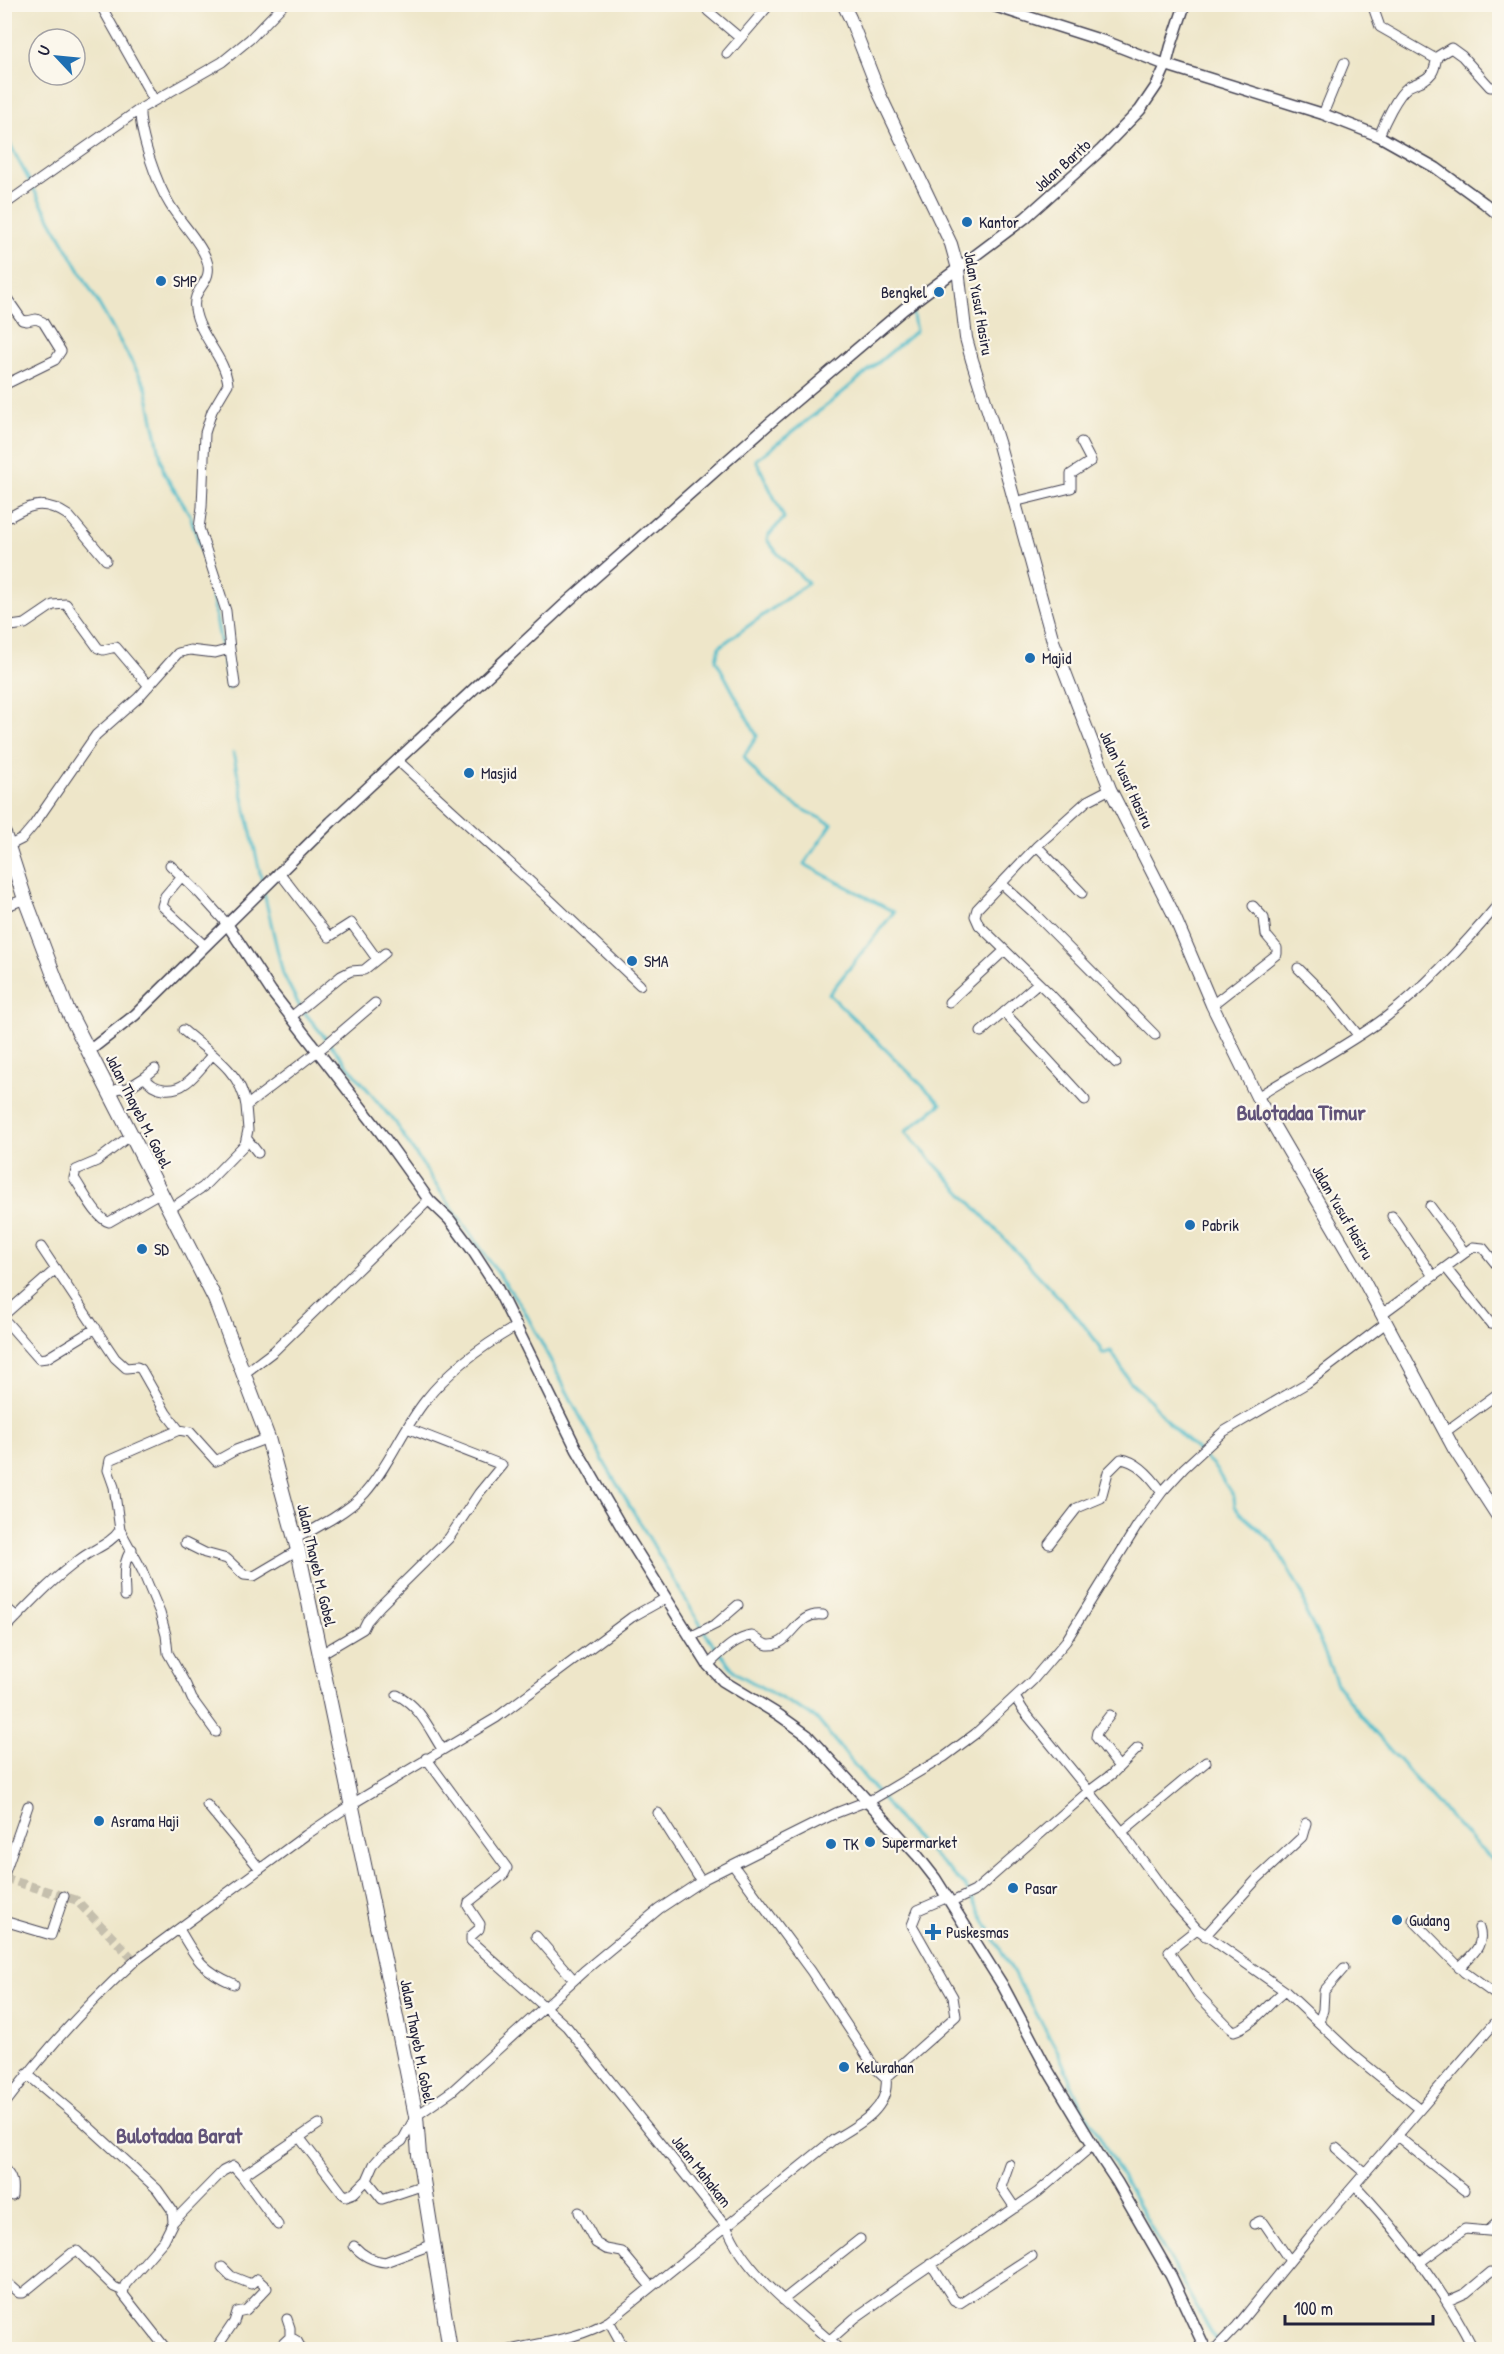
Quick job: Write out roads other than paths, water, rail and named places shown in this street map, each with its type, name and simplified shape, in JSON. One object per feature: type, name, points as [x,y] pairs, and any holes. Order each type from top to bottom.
[{"type":"main road","name":"Jalan Yusuf Hasiru","points":[[843,4],[880,95],[947,231],[958,269],[966,338],[1053,641],[1110,789],[1172,911],[1212,1005],[1257,1097],[1384,1319],[1445,1432],[1500,1520]]},
{"type":"main road","name":"Jalan Thayeb M. Gobel","points":[[6,840],[25,899],[66,1007],[216,1299],[268,1438],[297,1544],[416,2116],[424,2185],[450,2349]]},
{"type":"street","points":[[100,4],[154,100]]},
{"type":"street","points":[[4,205],[140,109],[222,62],[250,39],[284,4]]},
{"type":"street","points":[[706,4],[708,11],[740,38]]},
{"type":"street","points":[[727,54],[770,4]]},
{"type":"street","points":[[988,4],[1107,42],[1166,65],[1323,114],[1379,136],[1436,168],[1500,216]]},
{"type":"street","name":"Jalan Barito","points":[[90,1050],[124,1024],[264,885],[565,604],[772,421],[904,309],[1025,218],[1101,150],[1140,110],[1157,86],[1185,4]]},
{"type":"street","points":[[1372,4],[1380,27],[1436,59]]},
{"type":"street","points":[[1379,136],[1404,92],[1425,80],[1434,70],[1436,59],[1449,49],[1453,48],[1487,85],[1494,87]]},
{"type":"street","points":[[1323,114],[1344,63]]},
{"type":"street","points":[[140,109],[141,130],[157,178],[169,204],[204,254],[209,266],[207,279],[195,298],[195,311],[228,384],[212,411],[205,433],[199,528],[226,611],[223,651],[235,684]]},
{"type":"street","points":[[4,294],[22,320],[36,319],[43,322],[61,351],[55,360],[4,385]]},
{"type":"street","points":[[1014,502],[1071,488],[1071,474],[1091,461],[1081,442]]},
{"type":"street","points":[[4,520],[31,505],[52,508],[69,516],[106,560]]},
{"type":"street","points":[[4,627],[25,624],[53,605],[66,604],[98,648],[103,650],[116,647],[149,686]]},
{"type":"street","points":[[6,840],[22,839],[96,735],[149,686],[178,653],[190,650],[223,651]]},
{"type":"street","points":[[397,760],[640,985]]},
{"type":"street","points":[[1110,789],[1087,801],[1037,846],[977,909],[975,916],[980,926],[1116,1063]]},
{"type":"street","points":[[1037,846],[1082,893]]},
{"type":"street","points":[[170,866],[226,924],[326,1045],[381,1133],[429,1200],[448,1219],[473,1251],[497,1288],[578,1450],[622,1528],[666,1598],[699,1633],[708,1665],[723,1681],[779,1714],[807,1735],[872,1799],[950,1900],[1003,1986],[1046,2067],[1171,2276],[1206,2349]]},
{"type":"street","points":[[279,872],[329,937],[351,923],[381,956],[362,971],[351,971],[341,976],[299,1011]]},
{"type":"street","points":[[182,876],[165,896],[162,906],[205,946]]},
{"type":"street","points":[[1001,883],[1035,914],[1155,1035]]},
{"type":"street","points":[[4,907],[25,899]]},
{"type":"street","points":[[1257,1097],[1385,1018],[1423,986],[1500,902]]},
{"type":"street","points":[[1212,1005],[1276,954],[1277,948],[1266,935],[1264,918],[1253,906]]},
{"type":"street","points":[[949,1002],[1005,950]]},
{"type":"street","points":[[1298,968],[1330,1000],[1358,1035]]},
{"type":"street","points":[[981,1032],[1038,982]]},
{"type":"street","points":[[246,1106],[326,1045],[375,1003]]},
{"type":"street","points":[[1004,1012],[1085,1100]]},
{"type":"street","points":[[170,1209],[203,1187],[242,1148],[247,1139],[246,1106],[241,1089],[228,1068],[183,1030]]},
{"type":"street","points":[[144,1077],[151,1086],[159,1089],[181,1086],[193,1077],[212,1055]]},
{"type":"street","points":[[111,1093],[119,1088],[126,1089],[155,1069]]},
{"type":"street","points":[[131,1136],[98,1161],[76,1170],[74,1178],[98,1215],[104,1221],[109,1222],[161,1192]]},
{"type":"street","points":[[247,1139],[258,1153]]},
{"type":"street","points":[[245,1373],[274,1351],[315,1313],[402,1224],[429,1200]]},
{"type":"street","points":[[1430,1206],[1465,1253]]},
{"type":"street","points":[[1392,1216],[1433,1276]]},
{"type":"street","points":[[41,1247],[120,1364],[126,1368],[141,1369],[166,1413],[179,1430]]},
{"type":"street","points":[[299,2137],[345,2196],[351,2194],[367,2180],[374,2164],[402,2141],[416,2116],[452,2091],[574,1980],[659,1909],[701,1881],[836,1814],[872,1799],[944,1757],[975,1734],[1047,1666],[1066,1641],[1137,1526],[1162,1492],[1198,1454],[1223,1432],[1307,1383],[1433,1276],[1473,1247],[1480,1247],[1500,1269]]},
{"type":"street","points":[[1446,1268],[1491,1324],[1499,1327]]},
{"type":"street","points":[[56,1269],[4,1317],[39,1359],[47,1358],[96,1328]]},
{"type":"street","points":[[185,1543],[205,1553],[227,1559],[239,1572],[254,1576],[316,1528],[359,1500],[374,1483],[407,1428],[432,1393],[470,1355],[517,1326]]},
{"type":"street","points":[[1445,1432],[1500,1392]]},
{"type":"street","points":[[321,1654],[363,1629],[380,1606],[448,1538],[502,1465],[407,1428]]},
{"type":"street","points":[[216,1732],[192,1699],[168,1653],[162,1621],[132,1550],[120,1530],[116,1497],[108,1470],[109,1462],[111,1459],[179,1430],[190,1432],[216,1461],[236,1450],[268,1438]]},
{"type":"street","points":[[1049,1544],[1077,1508],[1101,1498],[1108,1472],[1121,1459],[1132,1462],[1144,1471],[1162,1492]]},
{"type":"street","points":[[4,1630],[50,1583],[79,1560],[110,1541],[120,1530]]},
{"type":"street","points":[[125,1596],[124,1565],[132,1550]]},
{"type":"street","points":[[4,2105],[58,2037],[112,1981],[179,1929],[352,1804],[508,1710],[632,1617],[666,1598]]},
{"type":"street","points":[[699,1633],[716,1624],[738,1605]]},
{"type":"street","points":[[4,1606],[17,1617]]},
{"type":"street","points":[[708,1665],[737,1640],[749,1636],[755,1637],[765,1645],[771,1645],[789,1635],[811,1614],[823,1615]]},
{"type":"street","points":[[397,1695],[413,1705],[419,1712],[442,1749]]},
{"type":"street","points":[[1015,1697],[1122,1832],[1172,1901],[1197,1929],[1285,1990],[1351,2053],[1420,2109]]},
{"type":"street","points":[[1110,1715],[1097,1732],[1096,1737],[1119,1767]]},
{"type":"street","points":[[510,2349],[576,2336],[594,2330],[609,2321],[833,2140],[871,2115],[885,2094],[886,2078],[956,2016],[954,1996],[912,1925],[918,1910],[971,1894],[1138,1748]]},
{"type":"street","name":"Jalan Mahakam","points":[[426,1758],[507,1868],[504,1874],[469,1902],[468,1906],[480,1924],[471,1936],[471,1941],[546,2006],[593,2058],[727,2227],[736,2245],[783,2300],[840,2349]]},
{"type":"street","points":[[1122,1832],[1206,1762]]},
{"type":"street","points":[[207,1805],[260,1869]]},
{"type":"street","points":[[4,1875],[28,1806]]},
{"type":"street","points":[[658,1813],[701,1881]]},
{"type":"street","points":[[1205,1936],[1257,1879],[1302,1837],[1306,1823]]},
{"type":"street","points":[[734,1865],[811,1971],[869,2060],[886,2078]]},
{"type":"street","points":[[4,1921],[49,1936],[64,1896]]},
{"type":"street","points":[[1413,1920],[1459,1968],[1500,1998]]},
{"type":"street","points":[[1459,1968],[1481,1942],[1479,1928]]},
{"type":"street","points":[[179,1929],[201,1965],[234,1984]]},
{"type":"street","points":[[1197,1929],[1169,1951],[1198,1995],[1234,2031],[1248,2024],[1285,1990]]},
{"type":"street","points":[[536,1936],[574,1980]]},
{"type":"street","points":[[1318,2022],[1323,2010],[1324,1991],[1344,1968]]},
{"type":"street","points":[[1214,2349],[1500,2017]]},
{"type":"street","points":[[27,2074],[157,2189],[172,2210],[173,2222]]},
{"type":"street","points":[[242,2176],[319,2124]]},
{"type":"street","points":[[1397,2136],[1464,2190]]},
{"type":"street","points":[[830,2340],[855,2318],[931,2264],[1016,2208],[1051,2182],[1093,2145]]},
{"type":"street","points":[[1336,2148],[1365,2173]]},
{"type":"street","points":[[1009,2164],[1001,2187],[1016,2208]]},
{"type":"street","points":[[123,2291],[129,2279],[164,2240],[173,2222],[229,2167],[235,2167],[278,2225]]},
{"type":"street","points":[[4,2169],[10,2173],[12,2196]]},
{"type":"street","points":[[367,2180],[382,2199],[424,2185]]},
{"type":"street","points":[[1355,2185],[1420,2262],[1448,2301],[1474,2349]]},
{"type":"street","points":[[579,2212],[596,2243],[606,2249],[622,2252],[651,2287]]},
{"type":"street","points":[[1488,2231],[1500,2220]]},
{"type":"street","points":[[1254,2224],[1260,2221],[1264,2223],[1290,2261]]},
{"type":"street","points":[[1420,2262],[1465,2229],[1500,2232]]},
{"type":"street","points":[[783,2300],[860,2239]]},
{"type":"street","points":[[354,2246],[363,2256],[385,2262],[434,2244]]},
{"type":"street","points":[[4,2280],[23,2293],[77,2251],[114,2287],[123,2291],[167,2349]]},
{"type":"street","points":[[931,2264],[954,2300],[960,2303],[1032,2256]]},
{"type":"street","points":[[214,2349],[234,2322],[237,2312],[246,2310],[267,2288],[258,2279],[251,2284],[234,2278],[222,2267]]},
{"type":"street","points":[[1448,2301],[1466,2293],[1491,2272]]},
{"type":"street","points":[[276,2349],[290,2337],[287,2319]]},
{"type":"street","points":[[609,2321],[625,2349]]},
{"type":"street","points":[[290,2337],[297,2341],[302,2349]]},
{"type":"waterway","points":[[4,133],[146,387],[164,473],[190,515],[207,568],[229,689]]},
{"type":"waterway","points":[[911,306],[916,331],[831,402],[756,460],[784,518],[767,540],[808,583],[719,647],[716,660],[757,736],[744,756],[771,788],[807,812],[832,824],[804,864],[894,912],[829,994],[941,1104],[905,1132],[1079,1319],[1103,1354],[1111,1351],[1130,1382],[1151,1401],[1169,1424],[1212,1464],[1234,1497],[1235,1506],[1240,1513],[1273,1542],[1303,1595],[1306,1613],[1338,1686],[1369,1726],[1426,1791],[1473,1842],[1500,1867]]},
{"type":"waterway","points":[[233,753],[263,886]]},
{"type":"waterway","points":[[264,893],[283,974],[300,1007],[395,1123],[524,1310],[605,1464],[709,1639],[736,1673],[816,1718],[905,1827],[965,1886],[1058,2052],[1079,2101],[1221,2350]]},
{"type":"tunnel","points":[[4,1878],[76,1900],[135,1961]]},
{"type":"place","name":"Kantor","points":[[967,222]]},
{"type":"place","name":"SMP","points":[[161,281]]},
{"type":"place","name":"Bengkel","points":[[939,292]]},
{"type":"place","name":"Majid","points":[[1030,658]]},
{"type":"place","name":"Masjid","points":[[469,773]]},
{"type":"place","name":"SMA","points":[[632,961]]},
{"type":"place","name":"Pabrik","points":[[1190,1225]]},
{"type":"place","name":"SD","points":[[142,1249]]},
{"type":"place","name":"Asrama Haji","points":[[99,1821]]},
{"type":"place","name":"Supermarket","points":[[870,1842]]},
{"type":"place","name":"TK","points":[[831,1844]]},
{"type":"place","name":"Pasar","points":[[1013,1888]]},
{"type":"place","name":"Gudang","points":[[1397,1920]]},
{"type":"place","name":"Puskesmas","points":[[933,1932]]},
{"type":"place","name":"Kelurahan","points":[[844,2067]]},
{"type":"district","name":"Bulotadaa Timur","points":[[1301,1112]]},
{"type":"district","name":"Bulotadaa Barat","points":[[179,2135]]}]
